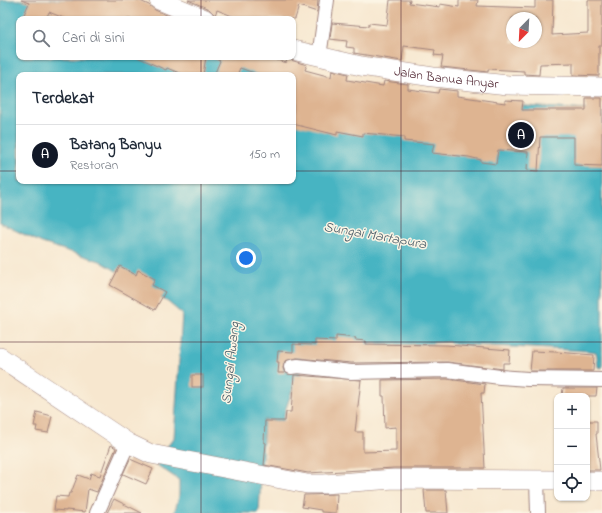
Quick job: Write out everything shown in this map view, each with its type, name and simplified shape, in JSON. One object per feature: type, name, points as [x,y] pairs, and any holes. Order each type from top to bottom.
[{"type":"street","points":[[160,0],[199,16]]},
{"type":"street","points":[[319,57],[327,0]]},
{"type":"street","name":"Jalan Banua Anyar","points":[[296,51],[368,67],[433,77],[501,84],[602,88]]},
{"type":"street","points":[[0,357],[128,443],[151,454],[307,484],[394,479],[554,480]]},
{"type":"street","points":[[291,367],[298,366],[351,372],[447,370],[528,379],[602,380]]},
{"type":"street","points":[[97,513],[128,443]]},
{"type":"street","points":[[537,479],[538,513]]},
{"type":"street","points":[[590,481],[602,481]]},
{"type":"water","points":[[0,0],[107,0],[147,16],[16,16],[16,60],[254,60],[271,67],[296,72],[16,72],[16,184],[296,184],[296,72],[435,100],[602,111],[602,368],[598,367],[596,352],[454,344],[448,342],[301,351],[300,390],[292,391],[283,421],[264,420],[259,513],[174,513],[179,497],[179,480],[154,463],[174,438],[182,314],[168,302],[100,261],[42,243],[0,223]]},
{"type":"building","points":[[21,0],[138,0],[169,16],[59,16],[49,12],[47,16],[23,16],[29,3]]},
{"type":"building","points":[[188,0],[318,0],[317,12],[299,6],[296,16],[232,16],[217,10],[215,15],[209,9]]},
{"type":"building","points":[[390,0],[410,0],[409,3],[440,7],[440,4],[459,7],[459,0],[478,0],[477,6],[535,8],[535,0],[553,0],[552,35],[588,33],[588,0],[602,0],[602,46],[599,46],[599,76],[573,75],[573,63],[540,64],[539,75],[524,74],[524,71],[488,69],[488,72],[441,67],[443,56],[434,55],[435,50],[404,46],[402,61],[354,53],[354,48],[346,47],[347,41],[330,39],[332,23],[369,26],[369,23],[387,25]]},
{"type":"building","points":[[144,60],[206,60],[204,72],[177,72],[167,68],[166,70]]},
{"type":"building","points":[[218,60],[277,60],[286,63],[287,60],[290,60],[307,65],[305,70],[331,77],[332,70],[348,74],[347,80],[383,86],[384,81],[408,84],[408,89],[438,93],[439,89],[457,91],[457,96],[505,103],[505,100],[523,101],[522,110],[586,110],[586,98],[602,98],[602,166],[574,165],[574,137],[540,137],[538,171],[527,170],[528,152],[498,150],[496,164],[481,162],[481,160],[469,157],[432,153],[434,144],[404,141],[404,137],[363,133],[363,136],[337,131],[337,135],[296,125],[296,72],[251,72],[240,68],[238,72],[215,72],[220,61]]},
{"type":"building","points":[[120,266],[136,275],[138,270],[155,279],[152,285],[165,292],[155,310],[110,285]]},
{"type":"building","points":[[336,336],[356,338],[355,340],[366,341],[366,344],[447,345],[510,350],[509,363],[503,363],[503,369],[447,362],[351,363],[297,358],[285,361],[283,368],[285,373],[278,373],[278,351],[293,352],[293,344],[315,345],[315,340],[336,341]]},
{"type":"building","points":[[532,351],[594,355],[593,371],[530,371]]},
{"type":"building","points":[[192,375],[203,375],[203,387],[192,387]]},
{"type":"building","points":[[294,375],[361,380],[355,432],[363,432],[363,452],[396,451],[396,427],[385,428],[382,380],[447,379],[485,384],[484,393],[481,393],[485,468],[394,468],[308,473],[264,465],[266,443],[264,442],[265,421],[285,421],[286,412],[291,412]]},
{"type":"building","points":[[563,388],[597,388],[596,396],[590,396],[590,393],[562,393]]},
{"type":"building","points":[[37,412],[52,416],[48,433],[36,431],[37,426],[34,426]]},
{"type":"building","points":[[590,421],[597,421],[596,434],[600,470],[590,470]]},
{"type":"building","points":[[111,445],[116,448],[97,492],[88,489],[85,512],[54,510],[56,496],[68,497],[78,475],[89,479],[91,473],[100,476]]},
{"type":"building","points":[[130,459],[153,469],[146,484],[123,474]]},
{"type":"building","points":[[424,490],[446,490],[448,513],[426,513]]},
{"type":"building","points":[[337,494],[336,513],[321,512],[321,510],[302,507],[304,495]]},
{"type":"building","points":[[114,499],[142,513],[107,513]]},
{"type":"place","name":"Batang Banyu","points":[[521,135]]},
{"type":"water label","name":"Sungai Martapura","points":[[375,236]]},
{"type":"water label","name":"Sungai Awang","points":[[231,363]]}]
